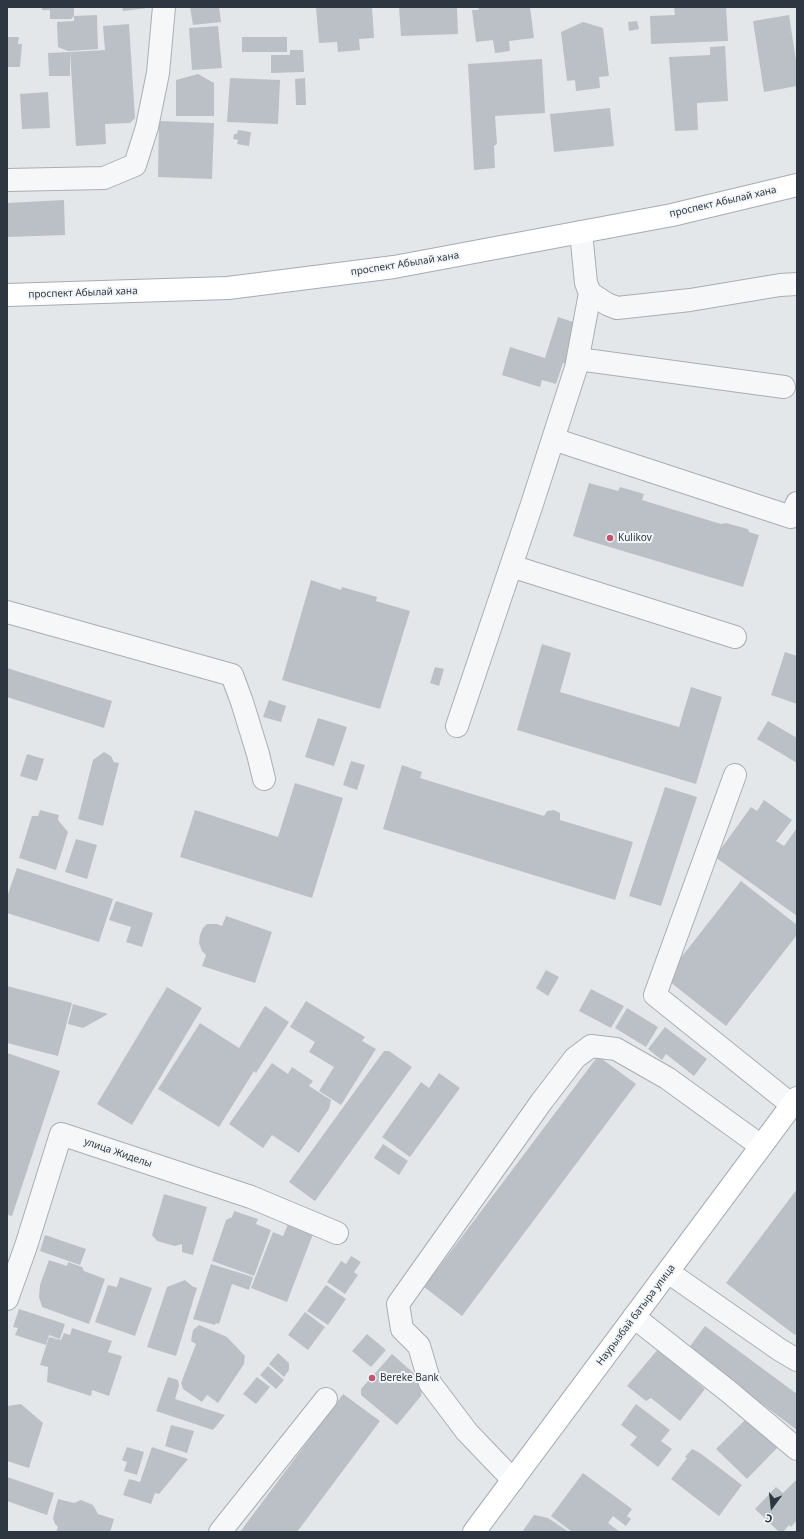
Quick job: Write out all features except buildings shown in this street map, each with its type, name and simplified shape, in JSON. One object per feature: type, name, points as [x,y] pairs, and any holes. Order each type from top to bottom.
[{"type":"main road","name":"проспект Абылай хана","points":[[7,295],[228,288],[394,267],[672,215],[797,185]]},
{"type":"main road","name":"Наурызбай батыра улица","points":[[474,1532],[794,1101]]},
{"type":"street","points":[[7,180],[104,178],[135,165],[147,126],[158,73],[164,7]]},
{"type":"street","points":[[457,726],[553,440],[578,359],[590,293],[586,282],[581,232]]},
{"type":"street","points":[[590,293],[607,304],[617,308],[690,300],[780,285],[797,284]]},
{"type":"street","points":[[578,359],[784,387]]},
{"type":"street","points":[[553,440],[791,517],[797,503]]},
{"type":"street","points":[[511,566],[735,637]]},
{"type":"street","points":[[7,612],[232,675],[258,754],[264,779]]},
{"type":"street","points":[[735,775],[655,995],[794,1101]]},
{"type":"street","points":[[512,1480],[467,1432],[430,1383],[419,1346],[402,1329],[398,1304],[542,1101],[575,1058],[591,1046],[616,1049],[666,1078],[761,1146]]},
{"type":"street","name":"улица Жиделы","points":[[7,1299],[26,1246],[61,1134],[251,1197],[338,1233]]},
{"type":"street","points":[[668,1272],[780,1350],[797,1360]]},
{"type":"street","points":[[634,1317],[728,1391],[797,1449]]},
{"type":"street","points":[[220,1532],[326,1399]]},
{"type":"place","name":"Kulikov","points":[[610,538]]},
{"type":"place","name":"Bereke Bank","points":[[372,1378]]}]
